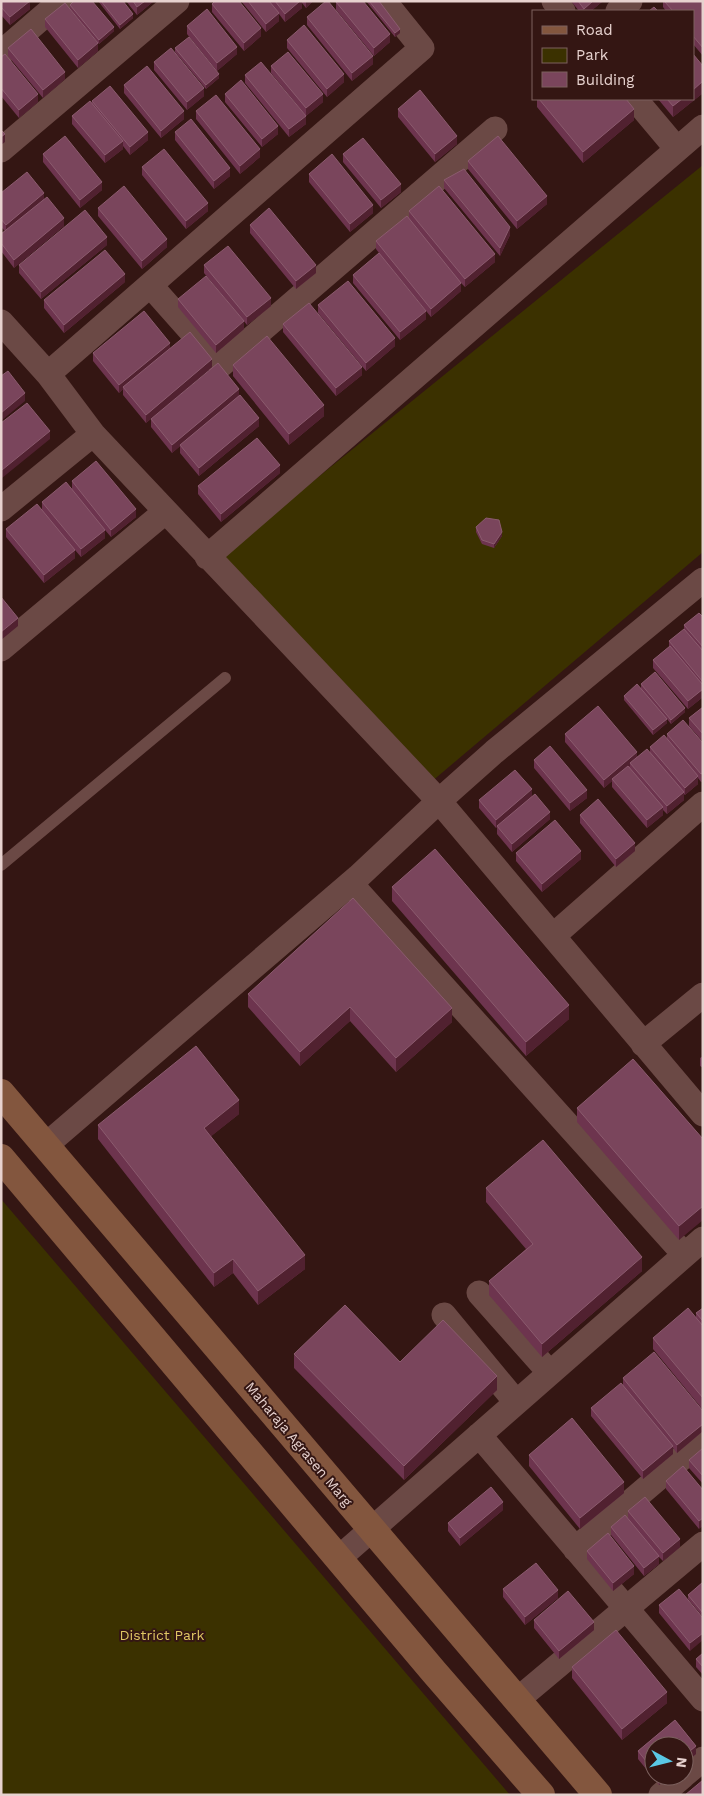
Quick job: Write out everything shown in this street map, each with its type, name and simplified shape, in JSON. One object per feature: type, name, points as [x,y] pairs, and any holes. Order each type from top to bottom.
[{"type":"street","points":[[1,53],[61,1]]},
{"type":"street","points":[[5,138],[177,1]]},
{"type":"street","points":[[48,374],[422,48],[384,1]]},
{"type":"street","points":[[619,10],[630,1]]},
{"type":"street","points":[[636,100],[677,149]]},
{"type":"street","points":[[208,557],[703,127]]},
{"type":"street","points":[[150,285],[221,365],[495,129]]},
{"type":"street","points":[[1,322],[48,374],[93,434],[439,801],[703,1114]]},
{"type":"street","points":[[1,510],[93,434]]},
{"type":"street","points":[[1,648],[165,512]]},
{"type":"street","points":[[46,1145],[351,884],[439,801],[703,580]]},
{"type":"street","points":[[553,936],[703,804]]},
{"type":"street","points":[[338,1558],[693,1246],[351,884]]},
{"type":"street","points":[[643,1044],[703,995]]},
{"type":"street","name":"Maharaja Agrasen Marg","points":[[1,1093],[598,1795]]},
{"type":"street","points":[[1,1158],[338,1558],[541,1795]]},
{"type":"street","points":[[479,1293],[550,1373]]},
{"type":"street","points":[[444,1315],[516,1402]]},
{"type":"street","points":[[479,1435],[703,1699]]},
{"type":"street","points":[[575,1549],[703,1440]]},
{"type":"street","points":[[517,1700],[703,1544]]},
{"type":"street","points":[[660,1795],[671,1786]]},
{"type":"lane","points":[[1,865],[225,678]]},
{"type":"green space","points":[[703,165],[703,552],[424,788],[216,560]]},
{"type":"green space","name":"District Park","points":[[1,1199],[510,1795],[1,1795]]},
{"type":"building","points":[[1,1],[30,1],[10,17],[1,7]]},
{"type":"building","points":[[74,1],[92,1],[114,27],[99,40],[70,5]]},
{"type":"building","points":[[101,1],[123,1],[133,14],[120,25]]},
{"type":"building","points":[[133,1],[145,1],[137,7]]},
{"type":"building","points":[[215,1],[239,1],[261,28],[244,43],[212,4]]},
{"type":"building","points":[[248,1],[269,1],[279,13],[266,24]]},
{"type":"building","points":[[275,1],[300,1],[285,14]]},
{"type":"building","points":[[328,1],[373,56],[352,73],[307,17]]},
{"type":"building","points":[[363,1],[390,34],[374,48],[336,2]]},
{"type":"building","points":[[369,1],[379,1],[400,29],[395,33]]},
{"type":"building","points":[[578,1],[593,1],[584,9]]},
{"type":"building","points":[[664,1],[703,1],[703,48],[694,37],[694,10],[672,10]]},
{"type":"building","points":[[65,3],[98,43],[78,60],[45,19]]},
{"type":"building","points":[[207,9],[237,47],[217,63],[187,26]]},
{"type":"building","points":[[304,25],[344,74],[327,89],[287,40]]},
{"type":"building","points":[[31,29],[65,72],[43,90],[8,48]]},
{"type":"building","points":[[189,37],[219,74],[206,85],[175,48]]},
{"type":"building","points":[[171,48],[204,88],[187,102],[154,62]]},
{"type":"building","points":[[288,52],[323,94],[306,108],[271,66]]},
{"type":"building","points":[[5,54],[38,94],[19,110],[1,88],[1,57]]},
{"type":"building","points":[[694,55],[703,66],[703,81],[694,89]]},
{"type":"building","points":[[261,62],[306,116],[289,129],[245,75]]},
{"type":"building","points":[[147,66],[184,111],[161,131],[124,85]]},
{"type":"building","points":[[241,80],[278,126],[262,139],[225,94]]},
{"type":"building","points":[[110,86],[148,132],[130,147],[92,101]]},
{"type":"building","points":[[420,90],[457,136],[435,154],[398,109]]},
{"type":"building","points":[[216,95],[260,149],[240,166],[196,111]]},
{"type":"building","points":[[540,100],[627,100],[634,109],[583,152]]},
{"type":"building","points":[[668,100],[681,100],[673,106]]},
{"type":"building","points":[[90,101],[123,141],[105,155],[72,116]]},
{"type":"building","points":[[191,119],[230,168],[214,181],[175,132]]},
{"type":"building","points":[[65,136],[102,182],[80,200],[43,154]]},
{"type":"building","points":[[498,136],[547,196],[517,221],[468,161]]},
{"type":"building","points":[[363,138],[401,184],[381,200],[343,154]]},
{"type":"building","points":[[164,149],[208,203],[186,221],[142,167]]},
{"type":"building","points":[[332,154],[373,205],[350,224],[309,174]]},
{"type":"building","points":[[464,169],[510,227],[500,248],[444,180]]},
{"type":"building","points":[[27,172],[44,193],[6,225],[1,219],[1,193]]},
{"type":"building","points":[[124,186],[167,239],[142,261],[98,208]]},
{"type":"building","points":[[439,186],[495,254],[465,279],[409,211]]},
{"type":"building","points":[[47,197],[64,218],[14,260],[1,243],[1,234]]},
{"type":"building","points":[[269,208],[316,265],[296,281],[250,225]]},
{"type":"building","points":[[85,210],[107,237],[41,292],[19,265]]},
{"type":"building","points":[[407,216],[461,283],[431,309],[376,241]]},
{"type":"building","points":[[228,246],[271,298],[247,317],[204,265]]},
{"type":"building","points":[[105,250],[125,274],[64,325],[44,300]]},
{"type":"building","points":[[379,253],[426,311],[400,332],[353,275]]},
{"type":"building","points":[[206,276],[244,321],[216,345],[178,299]]},
{"type":"building","points":[[348,281],[395,338],[366,363],[318,305]]},
{"type":"building","points":[[309,303],[362,367],[336,388],[283,324]]},
{"type":"building","points":[[144,311],[170,343],[119,385],[93,353]]},
{"type":"building","points":[[190,332],[212,359],[146,415],[123,387]]},
{"type":"building","points":[[267,336],[324,405],[289,434],[233,365]]},
{"type":"building","points":[[218,363],[239,389],[172,445],[151,419]]},
{"type":"building","points":[[8,371],[25,393],[1,413],[1,376]]},
{"type":"building","points":[[240,395],[259,418],[199,468],[180,445]]},
{"type":"building","points":[[27,403],[50,431],[2,470],[1,423]]},
{"type":"building","points":[[257,438],[280,465],[221,514],[198,486]]},
{"type":"building","points":[[96,461],[136,509],[111,530],[72,481]]},
{"type":"building","points":[[66,482],[105,530],[81,549],[42,502]]},
{"type":"building","points":[[37,504],[75,550],[44,575],[6,529]]},
{"type":"building","points":[[486,518],[499,520],[502,532],[494,544],[482,540],[476,527]]},
{"type":"building","points":[[1,597],[18,618],[1,632]]},
{"type":"building","points":[[699,613],[703,617],[703,647],[684,625]]},
{"type":"building","points":[[684,629],[703,651],[703,682],[669,641]]},
{"type":"building","points":[[670,646],[703,685],[703,689],[688,701],[653,660]]},
{"type":"building","points":[[655,672],[685,708],[671,720],[641,684]]},
{"type":"building","points":[[637,684],[667,719],[653,730],[624,696]]},
{"type":"building","points":[[598,706],[637,752],[604,780],[565,734]]},
{"type":"building","points":[[703,707],[703,734],[689,718]]},
{"type":"building","points":[[683,720],[703,743],[703,773],[701,774],[667,734]]},
{"type":"building","points":[[664,735],[698,776],[685,788],[650,747]]},
{"type":"building","points":[[550,746],[587,790],[570,803],[534,760]]},
{"type":"building","points":[[647,749],[684,792],[667,806],[630,763]]},
{"type":"building","points":[[628,766],[663,807],[647,820],[612,779]]},
{"type":"building","points":[[515,770],[532,789],[496,820],[479,800]]},
{"type":"building","points":[[535,794],[550,812],[512,844],[497,826]]},
{"type":"building","points":[[598,799],[635,843],[616,859],[580,815]]},
{"type":"building","points":[[555,820],[581,851],[542,884],[516,853]]},
{"type":"building","points":[[435,849],[569,1005],[526,1042],[392,887]]},
{"type":"building","points":[[353,898],[452,1008],[396,1058],[350,1007],[300,1052],[248,994]]},
{"type":"building","points":[[196,1046],[239,1100],[204,1128],[305,1255],[258,1291],[233,1259],[214,1273],[98,1125]]},
{"type":"building","points":[[633,1059],[703,1139],[703,1206],[679,1226],[577,1108]]},
{"type":"building","points":[[543,1140],[642,1257],[542,1344],[489,1281],[533,1244],[486,1188]]},
{"type":"building","points":[[345,1305],[400,1362],[443,1320],[497,1376],[404,1466],[294,1354]]},
{"type":"building","points":[[688,1308],[703,1326],[703,1398],[653,1338]]},
{"type":"building","points":[[703,1308],[703,1321],[696,1313]]},
{"type":"building","points":[[654,1352],[703,1411],[703,1424],[677,1445],[623,1378]]},
{"type":"building","points":[[621,1383],[673,1446],[643,1471],[591,1408]]},
{"type":"building","points":[[572,1418],[624,1482],[580,1518],[529,1455]]},
{"type":"building","points":[[703,1448],[703,1476],[689,1460]]},
{"type":"building","points":[[683,1466],[703,1490],[703,1518],[699,1521],[666,1481]]},
{"type":"building","points":[[491,1487],[503,1502],[460,1538],[448,1523]]},
{"type":"building","points":[[645,1497],[680,1539],[663,1553],[628,1511]]},
{"type":"building","points":[[625,1515],[659,1556],[644,1568],[611,1527]]},
{"type":"building","points":[[608,1533],[634,1566],[613,1583],[587,1551]]},
{"type":"building","points":[[536,1563],[558,1590],[525,1617],[503,1589]]},
{"type":"building","points":[[703,1582],[703,1613],[688,1595]]},
{"type":"building","points":[[679,1589],[703,1618],[703,1633],[690,1643],[659,1605]]},
{"type":"building","points":[[568,1591],[594,1622],[559,1651],[534,1620]]},
{"type":"building","points":[[616,1630],[667,1692],[622,1729],[572,1667]]},
{"type":"building","points":[[703,1653],[703,1667],[696,1659]]},
{"type":"building","points":[[675,1720],[688,1736],[656,1736]]},
{"type":"building","points":[[644,1746],[644,1758],[638,1751]]},
{"type":"building","points":[[703,1780],[703,1795],[685,1795]]}]
